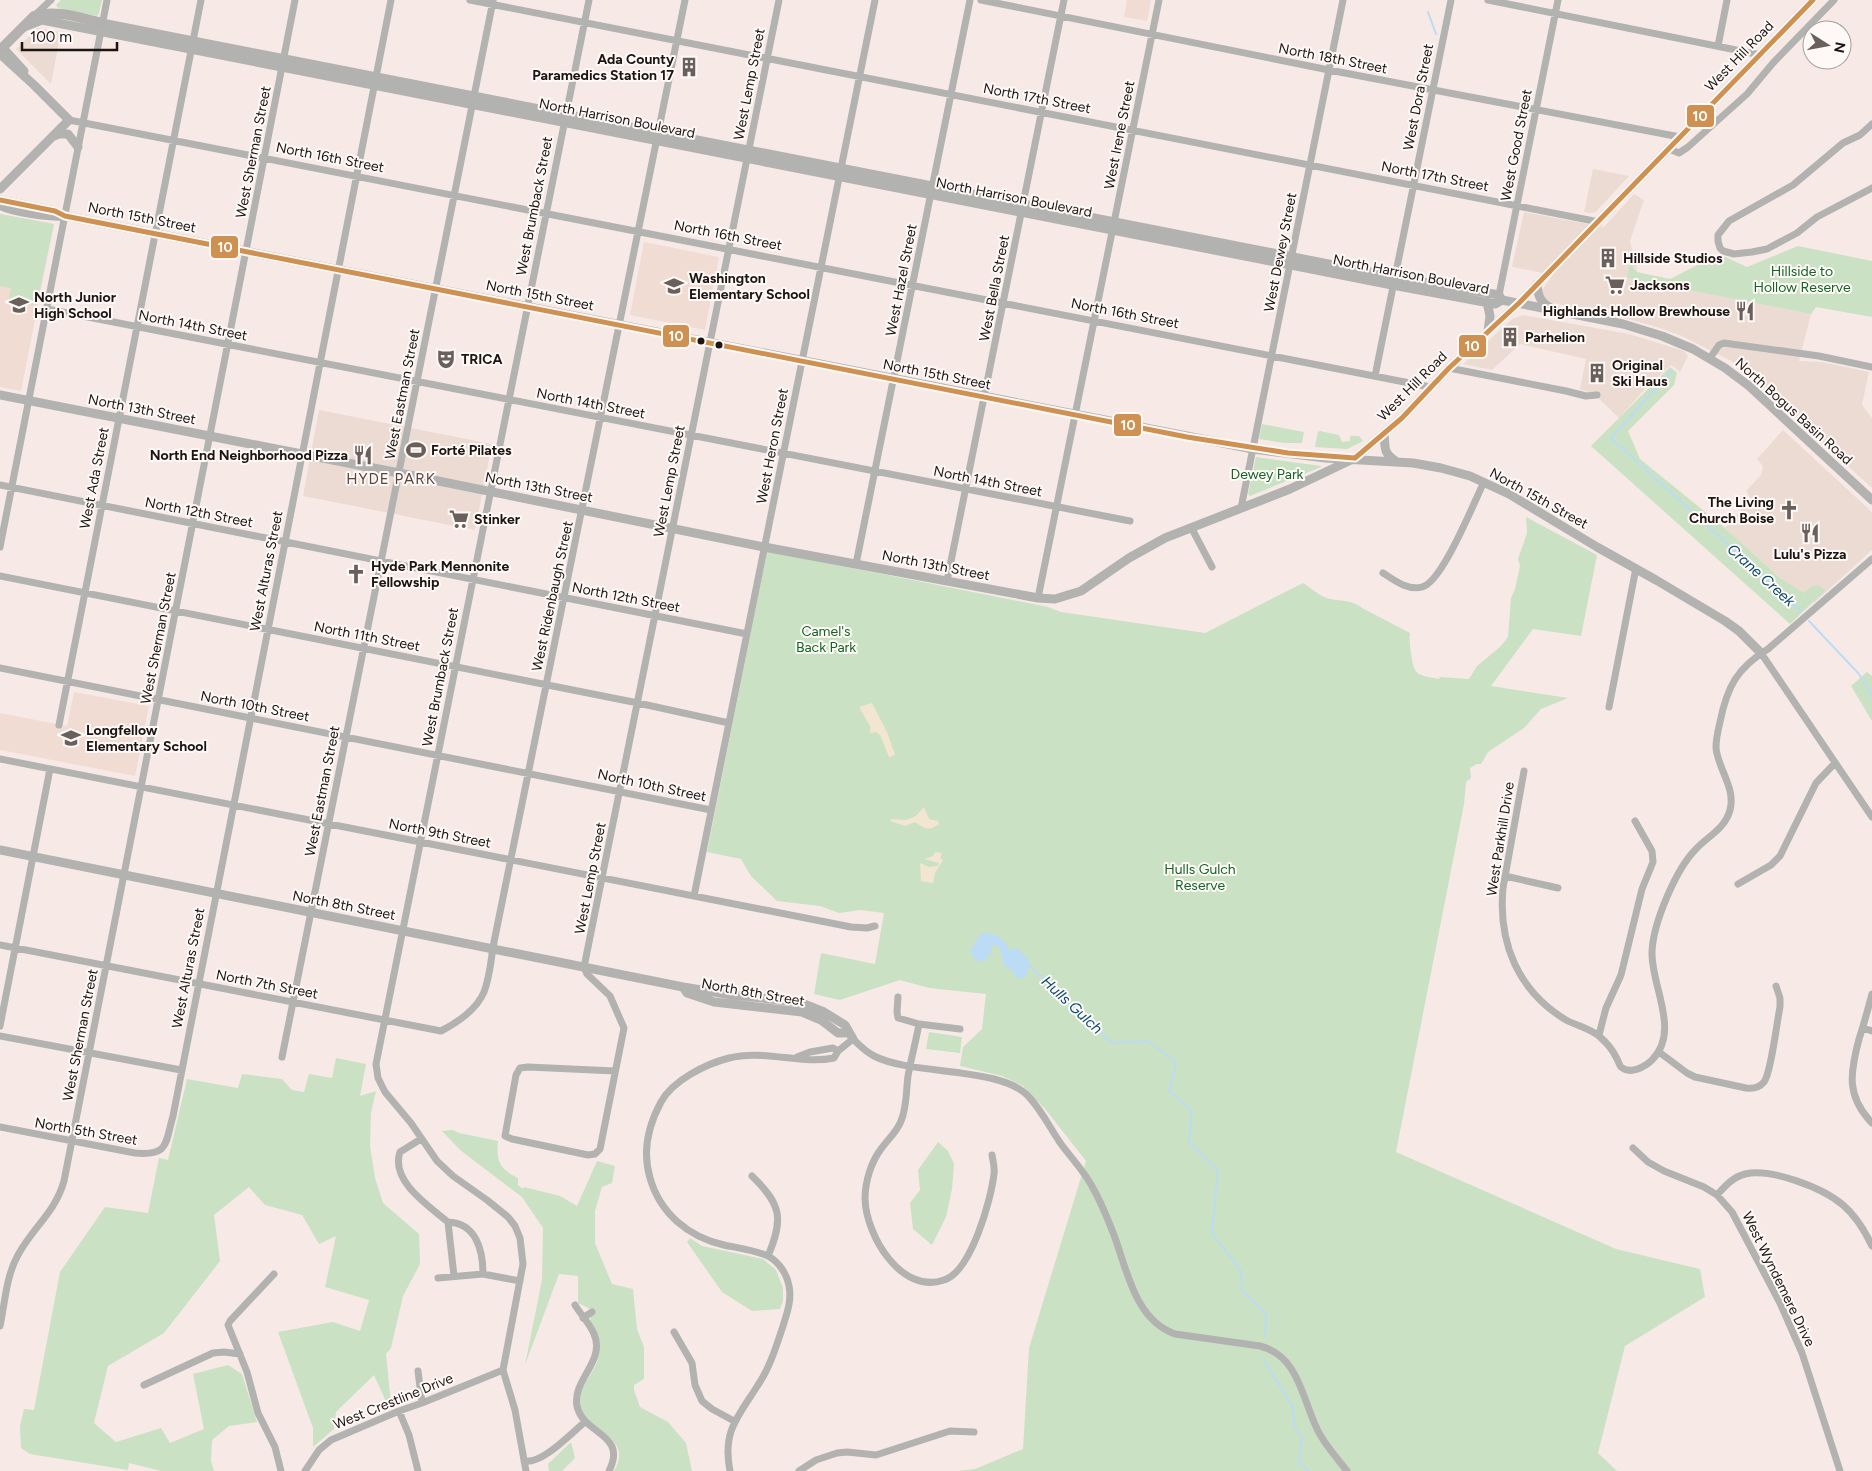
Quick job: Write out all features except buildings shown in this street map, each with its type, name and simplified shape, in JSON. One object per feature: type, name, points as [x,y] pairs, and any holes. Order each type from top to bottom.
[{"type":"main road","name":"North Harrison Boulevard","points":[[34,16],[54,13],[102,27]]},
{"type":"main road","points":[[1,49],[34,16]]},
{"type":"street","points":[[34,16],[51,0]]},
{"type":"street","points":[[0,547],[107,0]]},
{"type":"street","name":"West Ada Street","points":[[58,726],[201,0]]},
{"type":"street","name":"West Sherman Street","points":[[0,1326],[12,1266],[19,1253],[55,1206],[60,1195],[142,787],[295,0]]},
{"type":"street","name":"West Alturas Street","points":[[164,1146],[173,1116],[390,0]]},
{"type":"street","name":"North 17th Street","points":[[470,0],[493,2],[859,77],[1599,222]]},
{"type":"street","name":"West Brumback Street","points":[[421,1139],[411,1123],[384,1092],[378,1078],[376,1064],[589,0]]},
{"type":"street","name":"West Ridenbaugh Street","points":[[441,1031],[452,1025],[479,1002],[485,990],[685,0]]},
{"type":"street","name":"West Lemp Street","points":[[584,967],[779,0]]},
{"type":"street","name":"West Heron Street","points":[[694,896],[874,0]]},
{"type":"street","name":"West Hazel Street","points":[[856,564],[970,0]]},
{"type":"street","name":"North 18th Street","points":[[981,0],[1329,70],[1680,137]]},
{"type":"street","name":"West Bella Street","points":[[947,581],[1064,0]]},
{"type":"street","name":"West Irene Street","points":[[1038,598],[1159,0]]},
{"type":"street","name":"West Dewey Street","points":[[1241,508],[1344,0]]},
{"type":"street","name":"West Dora Street","points":[[1375,376],[1451,0]]},
{"type":"street","points":[[1488,0],[1761,54]]},
{"type":"street","name":"West Good Street","points":[[1500,297],[1558,0]]},
{"type":"street","points":[[1718,46],[1727,0]]},
{"type":"street","name":"West Hill Road","points":[[1073,594],[1081,591],[1129,558],[1191,527],[1290,489],[1355,458],[1402,418],[1449,368],[1519,303],[1813,0]]},
{"type":"street","points":[[1669,149],[1679,153],[1688,147],[1747,94],[1773,63],[1834,0]]},
{"type":"street","name":"West Eastman Street","points":[[282,1057],[493,2]]},
{"type":"street","name":"North Harrison Boulevard","points":[[23,28],[42,20],[102,27],[1291,260],[1495,304],[1500,297],[1394,281]]},
{"type":"street","points":[[0,189],[69,120],[34,85],[20,66],[1,49]]},
{"type":"street","name":"North 16th Street","points":[[69,120],[1430,387]]},
{"type":"street","points":[[1872,124],[1860,135],[1843,143],[1793,185],[1729,221],[1718,235],[1720,248],[1723,251],[1734,254],[1766,249],[1797,233],[1823,213],[1872,188]]},
{"type":"street","points":[[54,136],[68,134],[78,147]]},
{"type":"street","name":"North 15th Street","points":[[0,200],[55,211],[65,216],[155,234],[1253,449],[1317,457],[1397,462],[1441,468],[1470,476],[1509,494],[1726,621],[1739,631],[1761,654]]},
{"type":"street","name":"North 15th Street","points":[[0,205],[54,217],[65,216]]},
{"type":"street","points":[[1537,284],[1539,297],[1544,304],[1556,311]]},
{"type":"street","name":"North Bogus Basin Road","points":[[1500,297],[1519,303],[1640,328],[1676,341],[1710,358],[1749,386],[1872,500]]},
{"type":"street","points":[[1487,302],[1490,316],[1488,331]]},
{"type":"street","name":"North 14th Street","points":[[46,309],[1130,521]]},
{"type":"street","points":[[1710,358],[1719,346],[1724,343],[1806,356],[1819,356],[1872,367]]},
{"type":"street","points":[[1449,368],[1586,396],[1597,395]]},
{"type":"street","name":"North 13th Street","points":[[0,395],[764,547],[1038,598],[1055,599],[1073,594]]},
{"type":"street","points":[[1384,434],[1384,450],[1387,455],[1397,462]]},
{"type":"street","points":[[1383,573],[1412,588],[1422,587],[1430,583],[1454,546],[1484,482]]},
{"type":"street","name":"North 12th Street","points":[[0,485],[747,634]]},
{"type":"street","points":[[1191,527],[1212,567]]},
{"type":"street","points":[[1776,986],[1780,998],[1780,1007],[1768,1074],[1759,1086],[1746,1088],[1695,1077],[1659,1052],[1664,1038],[1664,1022],[1652,954],[1653,940],[1658,922],[1678,873],[1687,858],[1718,831],[1730,809],[1729,786],[1716,748],[1723,706],[1731,683],[1761,654],[1810,614],[1872,558]]},
{"type":"street","points":[[1609,707],[1636,568]]},
{"type":"street","name":"North 11th Street","points":[[0,576],[638,702],[729,723]]},
{"type":"street","points":[[1761,654],[1872,816]]},
{"type":"street","name":"North 10th Street","points":[[0,668],[711,810]]},
{"type":"street","name":"North 9th Street","points":[[0,759],[851,927],[867,928],[875,926]]},
{"type":"street","points":[[1738,884],[1771,865],[1780,856],[1816,784],[1835,763]]},
{"type":"street","points":[[0,1026],[50,769]]},
{"type":"street","name":"West Parkhill Drive","points":[[1524,771],[1502,907],[1506,944],[1516,966],[1529,988],[1544,1004],[1566,1019],[1599,1036],[1610,1046],[1620,1067],[1626,1070],[1633,1070],[1651,1062],[1659,1052]]},
{"type":"street","points":[[1599,1036],[1606,1008],[1620,975],[1642,889],[1653,862],[1652,851],[1635,821]]},
{"type":"street","name":"North 8th Street","points":[[0,850],[683,987],[687,993],[714,1002],[802,1012],[821,1020],[838,1033],[850,1036],[872,1055],[886,1061],[1003,1082],[1028,1095],[1094,1189],[1114,1235],[1126,1275],[1150,1317],[1162,1329],[1175,1334],[1270,1348],[1279,1355],[1289,1363],[1297,1375],[1309,1414],[1319,1434],[1347,1471]]},
{"type":"street","points":[[1506,876],[1558,888]]},
{"type":"street","name":"North 7th Street","points":[[0,945],[441,1031]]},
{"type":"street","points":[[584,967],[587,974],[610,996],[622,1021],[624,1031],[600,1149],[595,1154],[588,1156],[505,1136],[516,1075],[520,1068],[615,1071]]},
{"type":"street","points":[[1872,994],[1851,1073],[1852,1088],[1863,1114],[1872,1123]]},
{"type":"street","points":[[898,997],[896,1012],[898,1018],[905,1022],[960,1029]]},
{"type":"street","points":[[919,1024],[905,1110],[894,1133],[881,1149],[872,1165],[865,1198],[870,1228],[878,1244],[892,1262],[909,1277],[920,1282],[933,1283],[946,1280],[959,1271],[973,1246],[987,1206],[995,1172],[992,1155]]},
{"type":"street","points":[[1862,1028],[1872,1031]]},
{"type":"street","points":[[0,1036],[181,1070]]},
{"type":"street","points":[[730,1471],[727,1447],[729,1434],[734,1421],[770,1365],[789,1308],[790,1297],[787,1278],[775,1261],[768,1256],[708,1240],[679,1225],[661,1204],[653,1190],[648,1172],[646,1148],[650,1126],[662,1100],[681,1080],[704,1066],[730,1057],[766,1056],[797,1058],[810,1052],[833,1048],[838,1051],[850,1036]]},
{"type":"street","name":"North 5th Street","points":[[0,1127],[149,1154],[161,1151],[164,1146]]},
{"type":"street","points":[[483,1274],[483,1259],[480,1245],[473,1233],[456,1222],[448,1222],[412,1192],[407,1185],[398,1165],[400,1152],[421,1139],[437,1161],[453,1176],[498,1208],[515,1226],[522,1251],[520,1281],[503,1370],[515,1410],[526,1471]]},
{"type":"street","name":"West Wyndemere Drive","points":[[1634,1148],[1648,1162],[1664,1171],[1704,1187],[1717,1195],[1732,1212],[1780,1303],[1802,1353],[1840,1471]]},
{"type":"street","points":[[1717,1195],[1726,1185],[1745,1174],[1777,1176],[1809,1185],[1829,1194],[1845,1206],[1858,1221],[1872,1246]]},
{"type":"street","points":[[752,1176],[768,1192],[777,1212],[777,1233],[768,1256]]},
{"type":"street","points":[[448,1222],[454,1276]]},
{"type":"street","points":[[274,1274],[228,1325],[240,1354],[258,1412],[275,1448],[281,1471]]},
{"type":"street","points":[[438,1278],[483,1274],[520,1281]]},
{"type":"street","points":[[575,1305],[594,1334],[597,1350],[577,1396],[578,1409],[585,1422],[610,1442],[614,1457],[609,1471]]},
{"type":"street","points":[[583,1318],[592,1312]]},
{"type":"street","points":[[674,1332],[692,1363],[695,1385],[702,1401],[734,1421]]},
{"type":"street","points":[[144,1385],[213,1353],[240,1354]]},
{"type":"street","name":"West Crestline Drive","points":[[305,1471],[319,1450],[331,1440],[503,1370]]},
{"type":"street","points":[[418,1371],[422,1403]]},
{"type":"street","points":[[399,1411],[409,1435],[418,1471]]},
{"type":"street","points":[[524,1461],[530,1463],[544,1457],[585,1422]]},
{"type":"street","points":[[799,1471],[816,1460],[838,1454],[847,1452],[876,1455],[950,1431],[974,1432]]},
{"type":"shaded area","points":[[1127,0],[1151,0],[1147,21],[1124,17]]},
{"type":"shaded area","points":[[38,28],[61,32],[51,84],[16,49]]},
{"type":"shaded area","points":[[1593,169],[1629,176],[1596,212],[1589,213],[1584,212]]},
{"type":"shaded area","points":[[1634,194],[1644,200],[1630,241],[1638,272],[1631,264],[1628,278],[1811,314],[1799,361],[1822,362],[1869,372],[1862,405],[1872,418],[1872,488],[1735,363],[1682,336],[1657,327],[1548,302],[1545,300],[1542,290],[1553,275],[1512,267],[1524,212],[1604,227]]},
{"type":"shaded area","name":"North Junior High School","points":[[0,214],[54,224],[21,391],[0,387]]},
{"type":"shaded area","name":"Washington Elementary School","points":[[644,242],[719,257],[705,330],[630,315]]},
{"type":"shaded area","points":[[1523,315],[1629,334],[1684,351],[1688,356],[1680,372],[1671,365],[1646,388],[1619,418],[1594,394],[1580,389],[1586,359],[1520,344],[1492,370],[1463,364],[1512,319]]},
{"type":"shaded area","points":[[319,410],[492,444],[475,530],[303,496]]},
{"type":"shaded area","points":[[1783,430],[1872,512],[1872,550],[1814,603],[1804,593],[1780,578],[1725,528],[1743,508],[1750,497],[1746,491],[1761,475],[1763,466],[1757,459]]},
{"type":"shaded area","name":"Longfellow Elementary School","points":[[74,692],[149,706],[135,776],[0,750],[0,713],[67,726]]},
{"type":"green space","points":[[61,0],[102,0],[97,16],[58,8],[56,5]]},
{"type":"green space","points":[[0,214],[54,224],[38,298],[34,301],[33,305],[9,300],[11,288],[0,286]]},
{"type":"green space","name":"Hillside to Hollow Reserve","points":[[1798,246],[1872,261],[1872,317],[1816,307],[1811,314],[1627,278],[1630,263],[1637,272],[1670,279],[1719,254],[1747,267]]},
{"type":"green space","points":[[1670,367],[1677,373],[1674,385],[1628,431],[1640,459],[1725,528],[1780,578],[1804,593],[1811,587],[1818,585],[1826,590],[1790,624],[1591,446]]},
{"type":"green space","name":"Dewey Park","points":[[1262,424],[1304,432],[1302,443],[1284,443],[1259,439]]},
{"type":"green space","name":"Dewey Park","points":[[1318,432],[1339,435],[1342,442],[1350,441],[1350,436],[1359,436],[1363,441],[1347,449],[1315,447]]},
{"type":"green space","name":"Dewey Park","points":[[1256,457],[1321,467],[1250,496],[1248,494]]},
{"type":"green space","name":"Hulls Gulch Reserve","points":[[1526,517],[1597,555],[1581,636],[1533,629],[1491,686],[1568,698],[1541,709],[1524,728],[1488,752],[1481,764],[1470,768],[1471,778],[1466,782],[1464,804],[1396,1152],[1616,1249],[1700,1269],[1705,1297],[1625,1346],[1598,1453],[1617,1471],[958,1471],[975,1469],[1023,1449],[1029,1348],[1086,1161],[1046,1110],[1023,1086],[1002,1076],[960,1066],[963,1047],[982,1029],[986,994],[929,988],[900,980],[840,1000],[814,994],[821,953],[875,964],[884,913],[860,910],[839,913],[820,906],[777,901],[751,876],[741,859],[707,852],[767,551],[1048,607],[1061,612],[1205,633],[1303,583],[1324,597],[1353,603],[1410,633],[1412,661],[1415,670],[1421,675],[1439,679],[1440,677],[1469,679],[1477,666],[1500,647],[1508,637],[1511,598],[1520,566],[1518,559],[1527,533]]},
{"type":"green space","points":[[1867,672],[1872,676],[1872,721],[1851,686]]},
{"type":"green space","points":[[929,1032],[962,1037],[960,1053],[926,1049]]},
{"type":"green space","points":[[336,1058],[366,1064],[360,1096],[376,1091],[371,1113],[370,1146],[375,1178],[383,1203],[419,1234],[420,1264],[403,1296],[391,1348],[386,1354],[391,1404],[388,1406],[374,1375],[336,1412],[334,1429],[313,1447],[313,1428],[278,1332],[333,1322],[360,1331],[369,1300],[325,1287],[336,1236],[319,1244],[302,1215],[265,1205],[249,1187],[214,1215],[220,1261],[164,1333],[108,1366],[94,1423],[116,1442],[161,1428],[170,1443],[204,1429],[193,1374],[228,1365],[242,1374],[257,1422],[229,1426],[212,1440],[211,1461],[214,1471],[161,1471],[129,1463],[128,1470],[30,1454],[21,1448],[20,1426],[24,1409],[34,1410],[60,1272],[105,1207],[148,1213],[159,1158],[168,1160],[187,1079],[238,1088],[242,1074],[282,1079],[292,1090],[304,1092],[309,1074],[332,1078]]},
{"type":"green space","points":[[453,1130],[498,1141],[499,1160],[503,1168],[518,1178],[518,1185],[523,1189],[524,1187],[560,1196],[577,1206],[597,1161],[615,1166],[612,1183],[602,1187],[595,1211],[595,1243],[612,1284],[633,1289],[637,1329],[644,1347],[644,1379],[634,1385],[640,1407],[668,1422],[686,1443],[692,1471],[614,1471],[619,1460],[619,1450],[608,1436],[586,1417],[581,1409],[579,1399],[597,1362],[599,1350],[597,1337],[590,1322],[592,1310],[578,1303],[578,1276],[559,1274],[525,1365],[542,1280],[543,1228],[522,1197],[460,1150],[442,1131]]},
{"type":"green space","points":[[938,1142],[948,1151],[954,1164],[952,1189],[946,1217],[932,1245],[913,1229],[910,1203],[920,1190],[918,1170]]},
{"type":"green space","points":[[690,1238],[702,1246],[763,1259],[776,1270],[783,1288],[783,1301],[780,1309],[752,1311],[722,1292],[687,1242]]},
{"type":"green space","points":[[571,1442],[575,1458],[562,1471],[549,1471],[548,1464]]},
{"type":"sand","points":[[872,703],[887,732],[895,755],[889,757],[880,735],[876,732],[870,733],[870,726],[859,707]]},
{"type":"sand","points":[[924,807],[929,819],[938,821],[939,824],[929,828],[915,822],[905,826],[890,821],[891,819],[906,820],[916,816]]},
{"type":"sand","points":[[935,852],[942,853],[940,858],[943,860],[935,873],[933,883],[921,881],[920,863],[929,867],[938,866],[939,863],[924,859],[933,856]]},
{"type":"water","points":[[983,933],[999,937],[1009,950],[1018,948],[1028,959],[1031,967],[1027,970],[1027,976],[1016,978],[1011,970],[1004,966],[999,946],[992,945],[992,951],[985,961],[975,961],[970,951]]},
{"type":"waterway","name":"Crane Creek","points":[[1428,12],[1436,34]]},
{"type":"waterway","name":"Crane Creek","points":[[1672,371],[1611,438],[1801,611]]},
{"type":"waterway","name":"Crane Creek","points":[[1809,621],[1859,674],[1872,696]]},
{"type":"waterway","name":"Hulls Gulch","points":[[1031,967],[1112,1043],[1148,1041],[1176,1062],[1169,1091],[1192,1111],[1189,1142],[1218,1171],[1212,1233],[1241,1271],[1242,1290],[1267,1315],[1265,1337]]},
{"type":"waterway","name":"Hulls Gulch","points":[[1263,1359],[1293,1407],[1294,1425],[1302,1437],[1299,1463],[1309,1471]]},
{"type":"transit line","name":"10","points":[[1355,458],[1402,418],[1449,368],[1519,303],[1813,0]]},
{"type":"transit line","name":"10","points":[[0,200],[55,211],[65,216],[1187,437],[1288,453],[1355,458]]},
{"type":"place","name":"Ada County Paramedics Station 17","points":[[689,67]]},
{"type":"place","name":"Hillside Studios","points":[[1608,258]]},
{"type":"place","name":"Jacksons","points":[[1615,285]]},
{"type":"place","name":"Washington Elementary School","points":[[674,286]]},
{"type":"place","name":"North Junior High School","points":[[19,305]]},
{"type":"place","name":"Highlands Hollow Brewhouse","points":[[1745,311]]},
{"type":"place","name":"Parhelion","points":[[1510,337]]},
{"type":"place","name":"TRICA","points":[[446,359]]},
{"type":"place","name":"Original Ski Haus","points":[[1597,373]]},
{"type":"place","name":"Forté Pilates","points":[[416,450]]},
{"type":"place","name":"North End Neighborhood Pizza","points":[[363,455]]},
{"type":"place","name":"The Living Church Boise","points":[[1789,510]]},
{"type":"place","name":"Stinker","points":[[459,519]]},
{"type":"place","name":"Lulu's Pizza","points":[[1810,533]]},
{"type":"place","name":"Hyde Park Mennonite Fellowship","points":[[356,574]]},
{"type":"place","name":"Longfellow Elementary School","points":[[71,738]]},
{"type":"district","name":"HYDE PARK","points":[[391,479]]},
{"type":"park label","name":"Camel's Back Park","points":[[826,640]]}]
